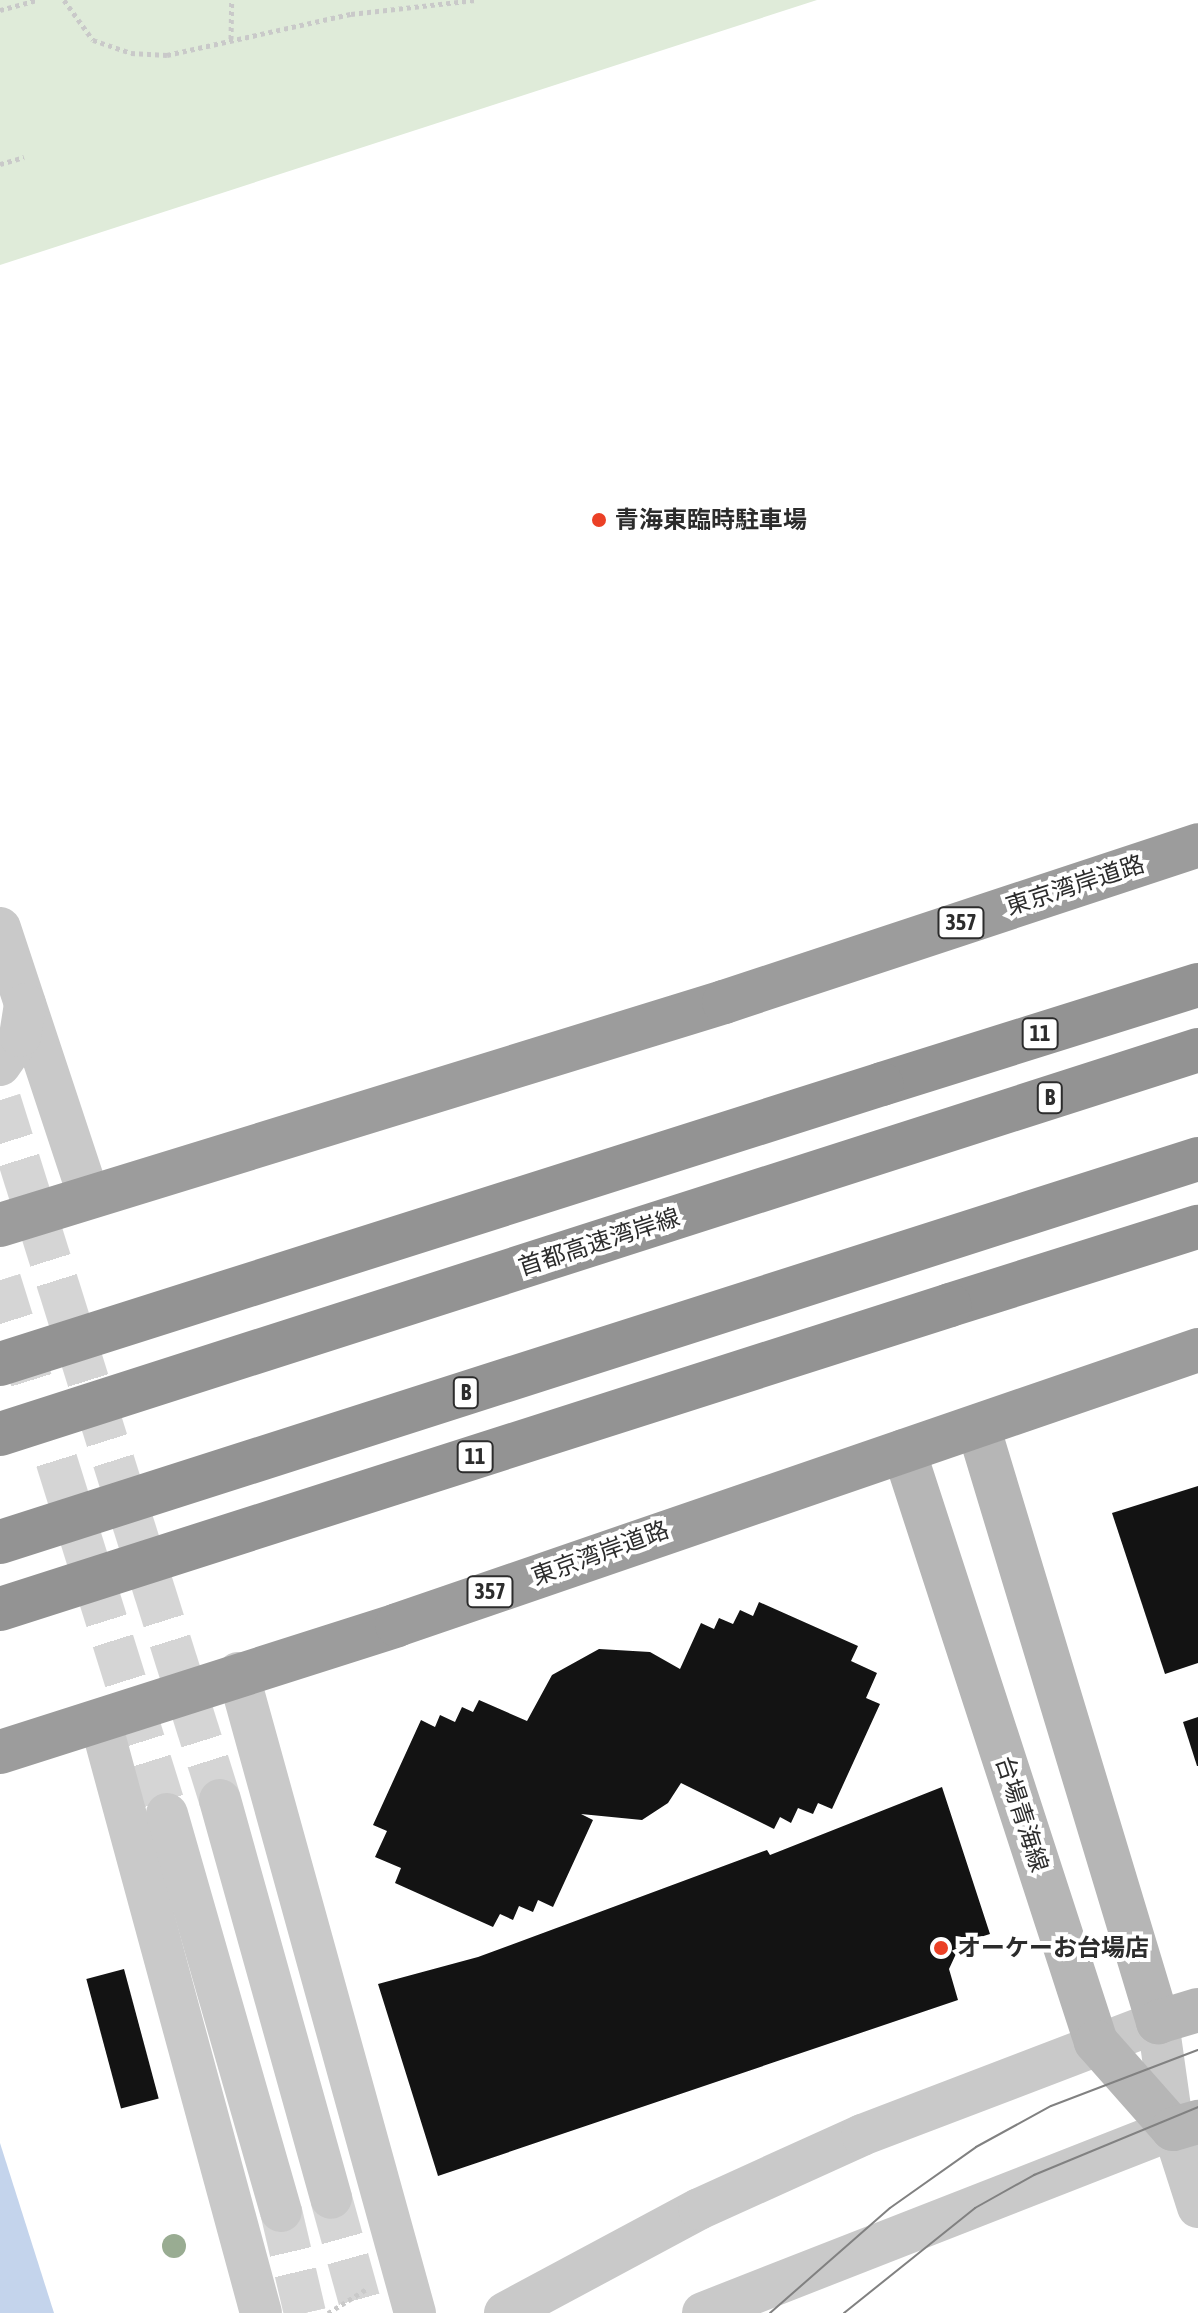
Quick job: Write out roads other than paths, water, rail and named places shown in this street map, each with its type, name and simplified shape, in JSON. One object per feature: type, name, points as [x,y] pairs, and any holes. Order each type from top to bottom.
[{"type":"highway","name":"東京湾岸道路","points":[[0,1225],[724,1002],[1198,845]]},
{"type":"highway","name":"東京湾岸道路","points":[[724,1002],[1198,874]]},
{"type":"highway","name":"11","points":[[0,1364],[1198,985]]},
{"type":"highway","name":"首都高速湾岸線","points":[[0,1434],[1198,1050]]},
{"type":"highway","name":"B","points":[[0,1542],[1198,1159]]},
{"type":"highway","name":"11","points":[[0,1609],[1198,1227]]},
{"type":"highway","name":"東京湾岸道路","points":[[0,1752],[1198,1350]]},
{"type":"main road","points":[[978,1426],[1178,2016]]},
{"type":"main road","name":"台場青海線","points":[[904,1451],[1096,2042],[1185,2126]]},
{"type":"street","points":[[0,928],[89,1197]]},
{"type":"street","points":[[0,1065],[20,1036],[25,1004]]},
{"type":"street","points":[[238,1673],[415,2313]]},
{"type":"street","points":[[100,1720],[261,2313]]},
{"type":"street","points":[[220,1800],[331,2198]]},
{"type":"street","points":[[167,1814],[281,2211]]},
{"type":"street","points":[[505,2313],[713,2203],[1096,2042],[1178,2016],[1185,2126],[1198,2207]]},
{"type":"street","points":[[703,2313],[1185,2126]]},
{"type":"water","points":[[0,2143],[54,2313],[0,2313]]},
{"type":"tunnel","points":[[0,1100],[220,1800]]},
{"type":"tunnel","points":[[0,1280],[167,1814]]},
{"type":"tunnel","points":[[331,2198],[363,2313]]},
{"type":"tunnel","points":[[281,2211],[305,2313]]},
{"type":"tram line","points":[[770,2313],[890,2208],[976,2147],[1051,2106],[1198,2050]]},
{"type":"tram line","points":[[844,2313],[975,2208],[1034,2175],[1198,2107]]},
{"type":"place","name":"青海東臨時駐車場","points":[[599,520]]},
{"type":"place","name":"オーケーお台場店","points":[[941,1948]]}]
